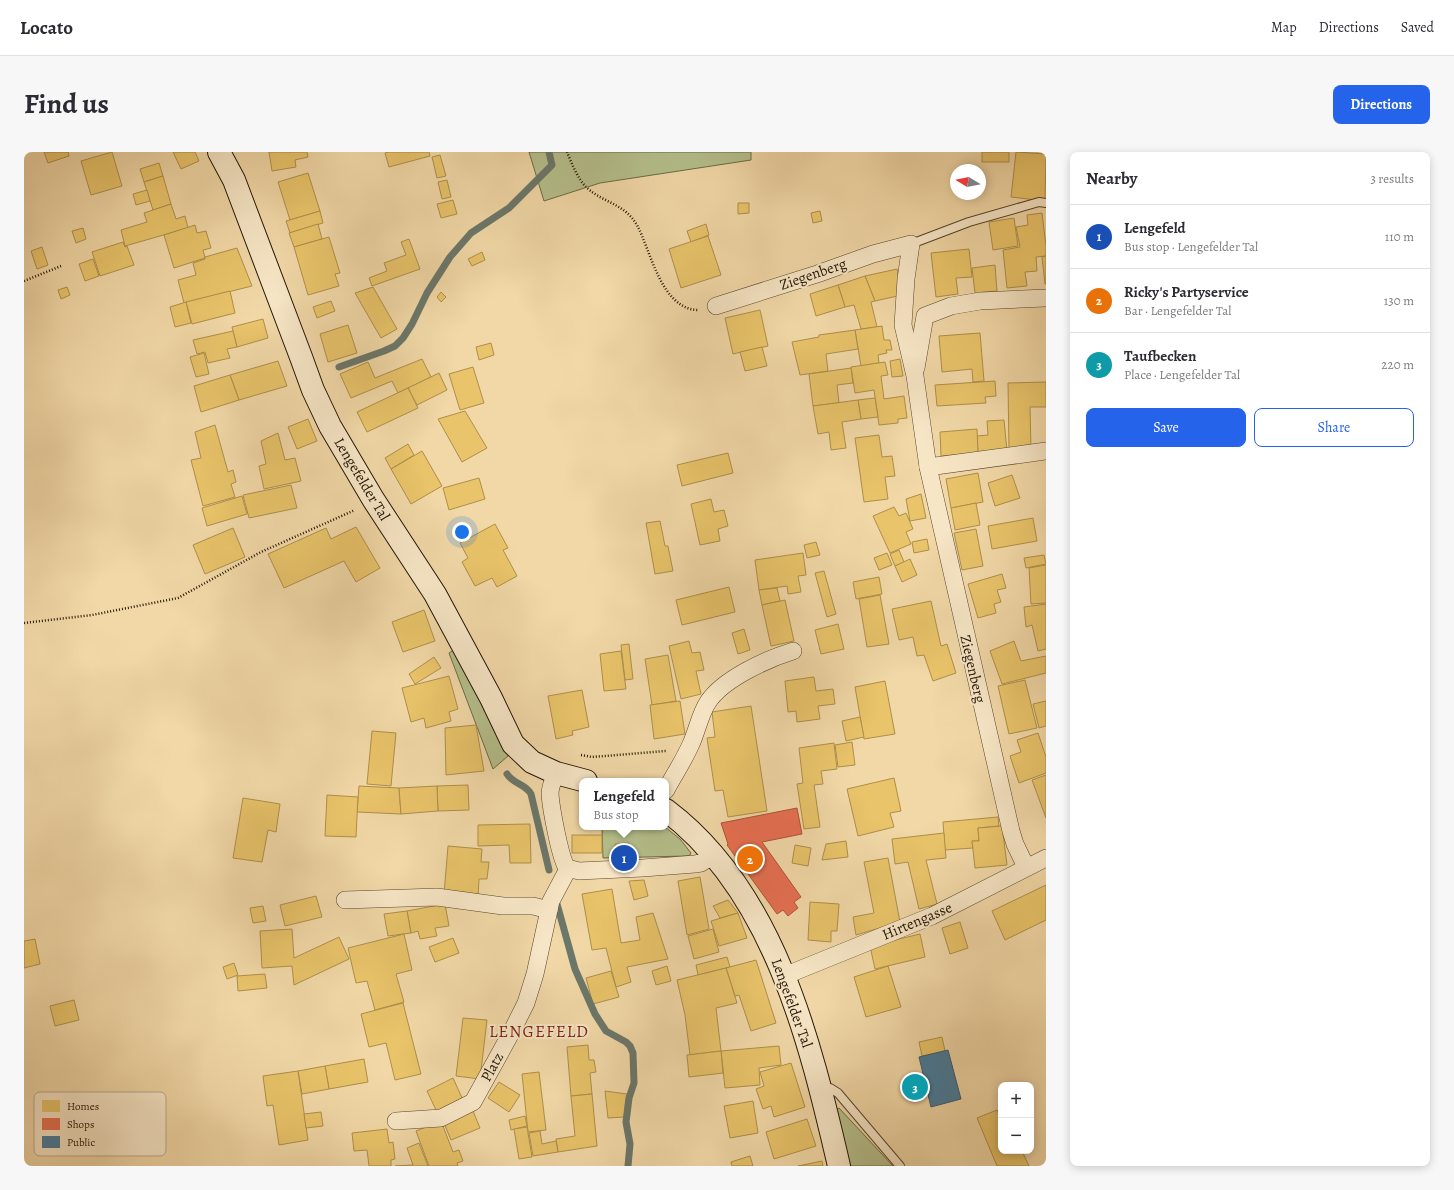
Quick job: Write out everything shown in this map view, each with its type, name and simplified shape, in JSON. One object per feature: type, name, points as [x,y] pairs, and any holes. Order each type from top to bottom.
[{"type":"street","name":"Lengefelder Tal","points":[[219,152],[234,180],[313,390],[330,426],[373,499],[435,594],[492,698],[513,744],[532,762],[556,773],[579,779]]},
{"type":"street","name":"Ziegenberg","points":[[716,306],[817,274],[873,254],[911,244],[906,279],[903,325],[915,376],[928,467],[1011,831],[1026,868]]},
{"type":"street","name":"Ziegenberg","points":[[915,376],[925,316],[951,306],[980,301],[1046,298]]},
{"type":"street","points":[[928,467],[1046,451]]},
{"type":"street","points":[[669,785],[688,751],[706,706],[719,689],[768,659],[793,651]]},
{"type":"street","points":[[556,773],[551,786],[550,795],[561,855],[564,864],[568,869],[579,871],[603,870],[701,863],[714,854]]},
{"type":"street","name":"Lengefelder Tal","points":[[669,813],[714,854],[753,913],[772,949],[798,1014],[820,1088],[839,1166]]},
{"type":"street","name":"Hirtengasse","points":[[784,976],[932,916],[1046,858]]},
{"type":"street","name":"Platz","points":[[396,1121],[442,1118],[474,1102],[526,1003],[535,974],[553,896],[568,869]]},
{"type":"street","points":[[345,900],[437,897],[503,906],[533,906],[549,910]]},
{"type":"lane","name":"Ziegenberg","points":[[911,244],[969,222],[1039,202],[1046,203]]},
{"type":"lane","points":[[820,1088],[830,1088],[838,1093],[900,1166]]},
{"type":"path","points":[[567,152],[571,163],[586,186],[603,198],[625,209],[637,224],[666,291],[682,307],[696,311],[716,306]]},
{"type":"path","points":[[24,281],[61,266]]},
{"type":"path","points":[[24,623],[92,615],[178,598],[261,552],[352,512],[373,499]]},
{"type":"path","points":[[592,756],[683,749],[688,751]]},
{"type":"green space","points":[[529,152],[751,152],[751,160],[600,183],[544,201]]},
{"type":"green space","points":[[455,649],[494,730],[508,755],[493,769],[449,653]]},
{"type":"green space","points":[[602,830],[669,830],[680,839],[691,853],[687,856],[603,858]]},
{"type":"green space","points":[[839,1108],[893,1166],[850,1166],[836,1110]]},
{"type":"building: Homes","points":[[44,152],[68,152],[69,156],[48,163]]},
{"type":"building: Homes","points":[[112,152],[122,186],[91,195],[81,161]]},
{"type":"building: Homes","points":[[173,152],[195,152],[199,161],[181,169]]},
{"type":"building: Homes","points":[[269,152],[307,152],[308,157],[295,160],[296,167],[272,171]]},
{"type":"building: Homes","points":[[429,152],[430,156],[389,167],[385,153]]},
{"type":"building: Homes","points":[[982,152],[1009,152],[1009,162],[982,162]]},
{"type":"building: Homes","points":[[1016,152],[1046,154],[1045,201],[1011,197]]},
{"type":"building: Homes","points":[[440,155],[446,176],[437,178],[432,157]]},
{"type":"building: Homes","points":[[159,163],[163,176],[144,182],[140,169]]},
{"type":"building: Homes","points":[[308,173],[320,211],[290,220],[278,182]]},
{"type":"building: Homes","points":[[163,176],[171,204],[153,210],[144,182]]},
{"type":"building: Homes","points":[[447,180],[451,197],[442,199],[438,182]]},
{"type":"building: Homes","points":[[147,190],[150,201],[136,205],[133,194]]},
{"type":"building: Homes","points":[[453,200],[457,214],[441,218],[437,204]]},
{"type":"building: Homes","points":[[738,203],[749,203],[749,213],[738,214]]},
{"type":"building: Homes","points":[[171,204],[176,219],[185,216],[188,228],[125,246],[121,230],[147,222],[144,213]]},
{"type":"building: Homes","points":[[320,211],[323,223],[290,233],[286,221]]},
{"type":"building: Homes","points":[[820,211],[822,221],[813,223],[811,213]]},
{"type":"building: Homes","points":[[1042,213],[1046,256],[1036,257],[1037,271],[1025,272],[1027,286],[1007,288],[1003,250],[1020,247],[1016,227],[1028,225],[1027,215]]},
{"type":"building: Homes","points":[[1014,218],[1018,246],[993,250],[989,222]]},
{"type":"building: Homes","points":[[318,224],[322,239],[294,247],[289,233]]},
{"type":"building: Homes","points":[[706,224],[709,235],[691,242],[687,231]]},
{"type":"building: Homes","points":[[195,225],[197,233],[206,231],[211,248],[203,250],[205,258],[174,268],[164,235]]},
{"type":"building: Homes","points":[[83,228],[86,239],[76,243],[72,231]]},
{"type":"building: Homes","points":[[708,236],[721,275],[681,288],[669,249]]},
{"type":"building: Homes","points":[[329,237],[340,273],[335,274],[339,286],[308,295],[294,247]]},
{"type":"building: Homes","points":[[409,239],[420,269],[372,286],[369,278],[387,271],[384,263],[406,255],[401,242]]},
{"type":"building: Homes","points":[[123,242],[125,247],[127,246],[134,265],[100,276],[92,252]]},
{"type":"building: Homes","points":[[42,247],[48,265],[37,269],[31,251]]},
{"type":"building: Homes","points":[[237,248],[252,286],[184,303],[178,280],[196,275],[193,263],[205,259],[205,257]]},
{"type":"building: Homes","points":[[969,249],[972,277],[956,278],[958,294],[936,297],[931,253]]},
{"type":"building: Homes","points":[[482,252],[485,260],[472,266],[468,259]]},
{"type":"building: Homes","points":[[1046,256],[1046,284],[1045,284],[1042,257]]},
{"type":"building: Homes","points":[[93,259],[99,276],[85,281],[79,264]]},
{"type":"building: Homes","points":[[995,265],[997,291],[975,293],[972,268]]},
{"type":"building: Homes","points":[[897,269],[902,295],[875,301],[865,276]]},
{"type":"building: Homes","points":[[865,276],[875,301],[871,302],[877,327],[861,329],[854,305],[845,307],[838,285]]},
{"type":"building: Homes","points":[[838,285],[845,307],[816,316],[810,294]]},
{"type":"building: Homes","points":[[67,287],[70,295],[61,299],[58,290]]},
{"type":"building: Homes","points":[[373,287],[397,329],[381,338],[355,293]]},
{"type":"building: Homes","points":[[230,291],[235,313],[192,324],[186,302]]},
{"type":"building: Homes","points":[[441,292],[446,297],[441,302],[437,297]]},
{"type":"building: Homes","points":[[331,301],[335,311],[317,318],[313,307]]},
{"type":"building: Homes","points":[[186,302],[191,323],[175,327],[170,307]]},
{"type":"building: Homes","points":[[760,310],[768,346],[733,354],[725,318]]},
{"type":"building: Homes","points":[[263,319],[268,338],[237,347],[232,327]]},
{"type":"building: Homes","points":[[348,325],[357,353],[328,362],[320,334]]},
{"type":"building: Homes","points":[[882,326],[884,340],[890,340],[892,350],[886,350],[887,353],[878,355],[879,363],[861,366],[855,330]]},
{"type":"building: Homes","points":[[855,330],[858,349],[826,354],[828,371],[800,375],[792,342],[819,337],[819,335]]},
{"type":"building: Homes","points":[[233,331],[237,347],[227,349],[230,358],[208,363],[205,352],[197,354],[193,340]]},
{"type":"building: Homes","points":[[980,333],[984,381],[973,382],[972,369],[942,372],[939,336]]},
{"type":"building: Homes","points":[[491,343],[494,355],[479,360],[476,347]]},
{"type":"building: Homes","points":[[762,347],[767,366],[745,371],[740,352]]},
{"type":"building: Homes","points":[[204,353],[209,374],[196,377],[190,357]]},
{"type":"building: Homes","points":[[422,359],[431,377],[398,393],[392,381],[351,398],[340,374],[368,362],[375,378]]},
{"type":"building: Homes","points":[[900,359],[903,376],[892,377],[890,361]]},
{"type":"building: Homes","points":[[278,361],[287,386],[239,400],[230,375]]},
{"type":"building: Homes","points":[[885,362],[888,375],[881,376],[884,399],[904,396],[907,418],[898,419],[898,423],[879,425],[874,390],[855,393],[851,367]]},
{"type":"building: Homes","points":[[473,367],[484,403],[460,410],[449,374]]},
{"type":"building: Homes","points":[[851,368],[853,383],[837,385],[839,403],[813,406],[809,374]]},
{"type":"building: Homes","points":[[439,373],[447,390],[417,405],[408,388]]},
{"type":"building: Homes","points":[[230,375],[239,400],[201,412],[194,386]]},
{"type":"building: Homes","points":[[995,381],[996,396],[985,397],[986,403],[937,406],[935,385]]},
{"type":"building: Homes","points":[[1046,382],[1046,407],[1030,407],[1031,449],[1009,450],[1008,383]]},
{"type":"building: Homes","points":[[408,388],[418,408],[367,432],[357,412]]},
{"type":"building: Homes","points":[[875,398],[878,417],[861,419],[858,400]]},
{"type":"building: Homes","points":[[858,400],[861,419],[842,422],[846,448],[831,450],[829,432],[818,434],[813,406]]},
{"type":"building: Homes","points":[[465,411],[487,448],[462,462],[438,419]]},
{"type":"building: Homes","points":[[308,419],[317,441],[297,449],[288,427]]},
{"type":"building: Homes","points":[[1004,420],[1007,451],[978,453],[977,436],[988,435],[987,421]]},
{"type":"building: Homes","points":[[215,425],[228,472],[233,470],[236,482],[231,484],[235,497],[203,506],[191,460],[201,458],[195,432]]},
{"type":"building: Homes","points":[[977,429],[978,453],[941,456],[940,432]]},
{"type":"building: Homes","points":[[278,433],[285,460],[295,458],[301,481],[264,489],[259,466],[266,464],[261,441]]},
{"type":"building: Homes","points":[[879,435],[882,457],[892,456],[895,476],[885,477],[888,499],[864,502],[855,438]]},
{"type":"building: Homes","points":[[408,444],[414,455],[391,469],[385,458]]},
{"type":"building: Homes","points":[[422,451],[442,486],[411,504],[391,469]]},
{"type":"building: Homes","points":[[728,453],[733,473],[682,486],[677,465]]},
{"type":"building: Homes","points":[[978,473],[983,502],[951,508],[946,479]]},
{"type":"building: Homes","points":[[1012,475],[1020,498],[995,506],[988,483]]},
{"type":"building: Homes","points":[[479,478],[485,499],[449,510],[443,488]]},
{"type":"building: Homes","points":[[291,485],[297,508],[249,518],[243,495]]},
{"type":"building: Homes","points":[[921,494],[926,518],[910,521],[906,499]]},
{"type":"building: Homes","points":[[242,496],[247,514],[207,526],[202,508]]},
{"type":"building: Homes","points":[[711,499],[714,512],[724,510],[728,526],[718,529],[720,541],[700,545],[691,504]]},
{"type":"building: Homes","points":[[976,503],[980,525],[955,530],[951,508]]},
{"type":"building: Homes","points":[[894,507],[899,516],[906,513],[913,529],[906,532],[911,544],[890,553],[873,516]]},
{"type":"building: Homes","points":[[1033,518],[1037,541],[992,549],[988,526]]},
{"type":"building: Homes","points":[[660,521],[665,546],[668,546],[673,571],[655,574],[646,523]]},
{"type":"building: Homes","points":[[495,524],[508,548],[503,550],[517,576],[497,587],[492,578],[475,586],[462,562],[468,558],[460,543]]},
{"type":"building: Homes","points":[[356,527],[380,568],[356,582],[344,561],[284,588],[268,554],[326,528],[331,539]]},
{"type":"building: Homes","points":[[233,528],[245,557],[205,574],[193,545]]},
{"type":"building: Homes","points":[[976,529],[983,566],[962,570],[954,533]]},
{"type":"building: Homes","points":[[927,539],[929,550],[914,553],[912,542]]},
{"type":"building: Homes","points":[[816,542],[820,555],[807,558],[804,545]]},
{"type":"building: Homes","points":[[899,550],[904,562],[895,566],[890,554]]},
{"type":"building: Homes","points":[[803,553],[806,575],[798,576],[801,592],[788,594],[787,586],[759,590],[755,560]]},
{"type":"building: Homes","points":[[887,553],[892,565],[879,570],[874,558]]},
{"type":"building: Homes","points":[[1044,555],[1046,564],[1026,568],[1024,558]]},
{"type":"building: Homes","points":[[910,559],[917,575],[902,582],[895,566]]},
{"type":"building: Homes","points":[[1046,565],[1046,603],[1031,604],[1029,568]]},
{"type":"building: Homes","points":[[824,571],[836,614],[827,617],[815,573]]},
{"type":"building: Homes","points":[[1002,574],[1006,588],[997,590],[1001,602],[994,604],[996,613],[978,618],[968,584]]},
{"type":"building: Homes","points":[[879,577],[882,594],[856,599],[853,582]]},
{"type":"building: Homes","points":[[729,587],[735,612],[682,625],[676,600]]},
{"type":"building: Homes","points":[[777,588],[780,601],[762,605],[759,590]]},
{"type":"building: Homes","points":[[880,595],[889,644],[867,647],[859,599]]},
{"type":"building: Homes","points":[[785,600],[794,641],[771,646],[762,605]]},
{"type":"building: Homes","points":[[931,601],[941,646],[947,644],[956,673],[933,681],[924,655],[917,656],[913,637],[899,640],[892,609]]},
{"type":"building: Homes","points":[[1046,604],[1046,649],[1038,651],[1032,625],[1026,627],[1024,607]]},
{"type":"building: Homes","points":[[424,610],[435,641],[403,652],[392,622]]},
{"type":"building: Homes","points":[[838,624],[844,649],[821,654],[815,630]]},
{"type":"building: Homes","points":[[744,629],[750,650],[738,654],[732,633]]},
{"type":"building: Homes","points":[[689,641],[692,653],[700,652],[704,670],[696,671],[701,694],[681,699],[669,646]]},
{"type":"building: Homes","points":[[1014,641],[1021,661],[1046,656],[1046,673],[1002,684],[990,651]]},
{"type":"building: Homes","points":[[629,644],[633,679],[625,680],[621,645]]},
{"type":"building: Homes","points":[[621,651],[626,689],[604,691],[600,654]]},
{"type":"building: Homes","points":[[668,655],[676,701],[652,705],[645,659]]},
{"type":"building: Homes","points":[[434,657],[441,668],[415,684],[409,674]]},
{"type":"building: Homes","points":[[449,676],[458,709],[449,712],[451,721],[426,728],[424,718],[411,722],[402,688]]},
{"type":"building: Homes","points":[[814,677],[816,691],[833,689],[835,704],[818,706],[820,719],[797,722],[796,711],[788,712],[785,681]]},
{"type":"building: Homes","points":[[1025,680],[1037,728],[1009,734],[998,686]]},
{"type":"building: Homes","points":[[885,681],[895,734],[864,739],[855,687]]},
{"type":"building: Homes","points":[[582,690],[589,727],[572,731],[573,735],[556,739],[548,696]]},
{"type":"building: Homes","points":[[680,701],[685,734],[654,739],[650,705]]},
{"type":"building: Homes","points":[[1046,701],[1046,726],[1039,728],[1033,704]]},
{"type":"building: Homes","points":[[751,706],[767,811],[728,817],[723,790],[715,791],[707,738],[715,737],[712,712]]},
{"type":"building: Homes","points":[[860,717],[864,737],[846,741],[842,721]]},
{"type":"building: Homes","points":[[476,725],[484,771],[446,775],[445,728]]},
{"type":"building: Homes","points":[[372,731],[396,733],[391,786],[367,784]]},
{"type":"building: Homes","points":[[1038,733],[1046,757],[1046,773],[1019,783],[1010,756],[1021,752],[1017,740]]},
{"type":"building: Homes","points":[[852,742],[855,765],[838,767],[835,745]]},
{"type":"building: Homes","points":[[834,743],[837,769],[821,771],[823,784],[814,785],[820,827],[804,829],[797,784],[803,783],[799,748]]},
{"type":"building: Homes","points":[[1046,775],[1046,818],[1032,780]]},
{"type":"building: Homes","points":[[894,778],[901,811],[890,813],[894,827],[858,836],[847,789]]},
{"type":"building: Homes","points":[[468,785],[469,810],[438,811],[437,786]]},
{"type":"building: Homes","points":[[359,786],[399,788],[401,814],[357,812]]},
{"type":"building: Homes","points":[[437,786],[438,811],[401,814],[399,788]]},
{"type":"building: Homes","points":[[327,795],[358,797],[356,837],[325,836]]},
{"type":"building: Homes","points":[[243,798],[280,804],[276,832],[268,830],[262,862],[233,858]]},
{"type":"building: Homes","points":[[998,817],[999,826],[978,828],[979,841],[972,841],[973,848],[945,850],[943,822]]},
{"type":"building: Homes","points":[[530,824],[531,863],[510,863],[509,845],[478,846],[478,825]]},
{"type":"building: Homes","points":[[1002,826],[1007,865],[975,868],[972,841],[979,841],[978,828]]},
{"type":"building: Homes","points":[[944,833],[946,858],[926,860],[937,904],[919,909],[908,862],[895,864],[892,839]]},
{"type":"building: Homes","points":[[572,835],[602,835],[602,853],[572,853]]},
{"type":"building: Homes","points":[[846,841],[848,857],[822,860],[826,844]]},
{"type":"building: Homes","points":[[629,843],[630,855],[616,856],[615,844]]},
{"type":"building: Homes","points":[[795,845],[811,848],[808,866],[792,863]]},
{"type":"building: Homes","points":[[448,846],[482,849],[481,862],[489,862],[487,879],[479,879],[478,897],[444,894]]},
{"type":"building: Homes","points":[[888,858],[900,922],[856,935],[853,917],[874,913],[864,862]]},
{"type":"building: Homes","points":[[700,877],[709,929],[687,935],[678,881]]},
{"type":"building: Homes","points":[[644,880],[648,896],[634,900],[629,881]]},
{"type":"building: Homes","points":[[1046,885],[1046,920],[1005,940],[992,911]]},
{"type":"building: Homes","points":[[612,889],[621,943],[640,940],[636,917],[653,913],[668,959],[627,967],[631,982],[616,987],[606,948],[592,950],[582,894]]},
{"type":"building: Homes","points":[[316,896],[322,917],[285,926],[280,905]]},
{"type":"building: Homes","points":[[728,900],[738,913],[720,918],[713,906]]},
{"type":"building: Homes","points":[[810,902],[839,904],[837,931],[831,931],[831,942],[808,940]]},
{"type":"building: Homes","points":[[445,904],[449,926],[435,928],[437,936],[420,939],[418,931],[411,933],[407,911]]},
{"type":"building: Homes","points":[[263,906],[266,921],[253,923],[250,908]]},
{"type":"building: Homes","points":[[407,911],[411,933],[388,936],[384,914]]},
{"type":"building: Homes","points":[[738,913],[747,938],[719,946],[711,921]]},
{"type":"building: Homes","points":[[960,922],[968,948],[950,954],[942,928]]},
{"type":"building: Homes","points":[[292,929],[294,958],[339,937],[349,959],[294,985],[292,966],[262,968],[260,931]]},
{"type":"building: Homes","points":[[713,929],[719,952],[694,959],[688,936]]},
{"type":"building: Homes","points":[[404,934],[412,970],[396,974],[404,1002],[375,1010],[367,981],[356,983],[348,948]]},
{"type":"building: Homes","points":[[920,934],[925,957],[875,969],[870,946]]},
{"type":"building: Homes","points":[[453,938],[459,953],[435,962],[429,947]]},
{"type":"building: Homes","points":[[35,939],[40,964],[24,968],[24,941]]},
{"type":"building: Homes","points":[[727,957],[730,967],[698,975],[696,965]]},
{"type":"building: Homes","points":[[756,960],[776,1023],[751,1031],[739,995],[735,996],[726,968]]},
{"type":"building: Homes","points":[[234,963],[238,975],[227,979],[223,967]]},
{"type":"building: Homes","points":[[667,966],[671,981],[656,985],[652,971]]},
{"type":"building: Homes","points":[[888,966],[901,1007],[866,1017],[854,977]]},
{"type":"building: Homes","points":[[726,968],[737,1003],[716,1008],[721,1051],[690,1055],[685,1015],[677,980]]},
{"type":"building: Homes","points":[[611,971],[619,997],[593,1004],[586,978]]},
{"type":"building: Homes","points":[[265,974],[267,988],[238,991],[237,976]]},
{"type":"building: Homes","points":[[74,1000],[79,1020],[55,1026],[50,1006]]},
{"type":"building: Homes","points":[[403,1003],[421,1074],[395,1080],[386,1043],[369,1047],[361,1014]]},
{"type":"building: Homes","points":[[463,1018],[487,1020],[480,1079],[456,1076]]},
{"type":"building: Homes","points":[[942,1037],[945,1051],[922,1056],[919,1042]]},
{"type":"building: Homes","points":[[588,1045],[589,1060],[594,1060],[596,1072],[590,1073],[592,1094],[571,1096],[567,1047]]},
{"type":"building: Homes","points":[[779,1046],[781,1065],[759,1068],[760,1085],[725,1088],[721,1051]]},
{"type":"building: Homes","points":[[721,1051],[723,1073],[689,1077],[687,1055]]},
{"type":"building: Homes","points":[[364,1059],[368,1082],[329,1089],[325,1066]]},
{"type":"building: Homes","points":[[791,1063],[805,1107],[774,1117],[771,1106],[763,1109],[756,1089],[764,1086],[760,1072]]},
{"type":"building: Homes","points":[[325,1066],[329,1089],[302,1094],[298,1071]]},
{"type":"building: Homes","points":[[298,1071],[308,1140],[279,1145],[273,1105],[267,1106],[263,1076]]},
{"type":"building: Homes","points":[[539,1072],[546,1130],[528,1132],[522,1074]]},
{"type":"building: Homes","points":[[453,1078],[463,1100],[437,1112],[427,1091]]},
{"type":"building: Homes","points":[[499,1082],[520,1095],[509,1112],[488,1098]]},
{"type":"building: Homes","points":[[605,1091],[627,1094],[624,1117],[608,1118]]},
{"type":"building: Homes","points":[[592,1094],[597,1146],[558,1152],[556,1139],[575,1136],[571,1096]]},
{"type":"building: Homes","points":[[753,1101],[758,1133],[730,1138],[724,1106]]},
{"type":"building: Homes","points":[[997,1110],[998,1154],[1023,1154],[1029,1166],[997,1166],[977,1118]]},
{"type":"building: Homes","points":[[473,1111],[480,1128],[451,1140],[444,1123]]},
{"type":"building: Homes","points":[[321,1112],[323,1126],[306,1128],[304,1114]]},
{"type":"building: Homes","points":[[525,1116],[527,1126],[511,1130],[509,1120]]},
{"type":"building: Homes","points":[[807,1119],[816,1146],[774,1159],[766,1132]]},
{"type":"building: Homes","points":[[441,1121],[453,1152],[459,1150],[463,1161],[457,1163],[458,1166],[429,1166],[416,1131]]},
{"type":"building: Homes","points":[[527,1127],[532,1157],[519,1159],[514,1129]]},
{"type":"building: Homes","points":[[387,1129],[389,1143],[393,1142],[395,1159],[391,1160],[391,1166],[369,1166],[367,1150],[354,1151],[352,1133]]},
{"type":"building: Homes","points":[[540,1131],[542,1144],[556,1141],[558,1152],[533,1156],[529,1133]]},
{"type":"building: Homes","points":[[419,1143],[428,1166],[395,1166],[413,1165],[407,1148]]},
{"type":"building: Homes","points":[[750,1156],[753,1166],[732,1166],[731,1162]]},
{"type":"building: Homes","points":[[822,1161],[823,1166],[798,1166]]},
{"type":"building: Shops","points":[[797,808],[802,834],[762,842],[801,897],[794,902],[798,908],[788,916],[783,910],[777,914],[727,845],[728,844],[721,823]]},
{"type":"building: Public","points":[[948,1050],[961,1099],[931,1107],[919,1057]]},
{"type":"waterway","points":[[339,367],[384,351],[395,346],[403,338],[412,324],[427,293],[450,257],[471,233],[509,208],[552,165],[549,152]]},
{"type":"waterway","points":[[507,774],[513,780],[526,788],[531,794],[549,870]]},
{"type":"waterway","points":[[557,904],[575,969],[595,1014],[606,1031],[626,1042],[630,1046],[633,1053],[634,1083],[629,1098],[626,1122],[630,1144],[628,1166]]},
{"type":"place","name":"Lengefeld","points":[[624,858]]},
{"type":"place","name":"Ricky's Partyservice","points":[[750,859]]},
{"type":"place","name":"Taufbecken","points":[[915,1087]]},
{"type":"district","name":"LENGEFELD","points":[[539,1031]]}]
